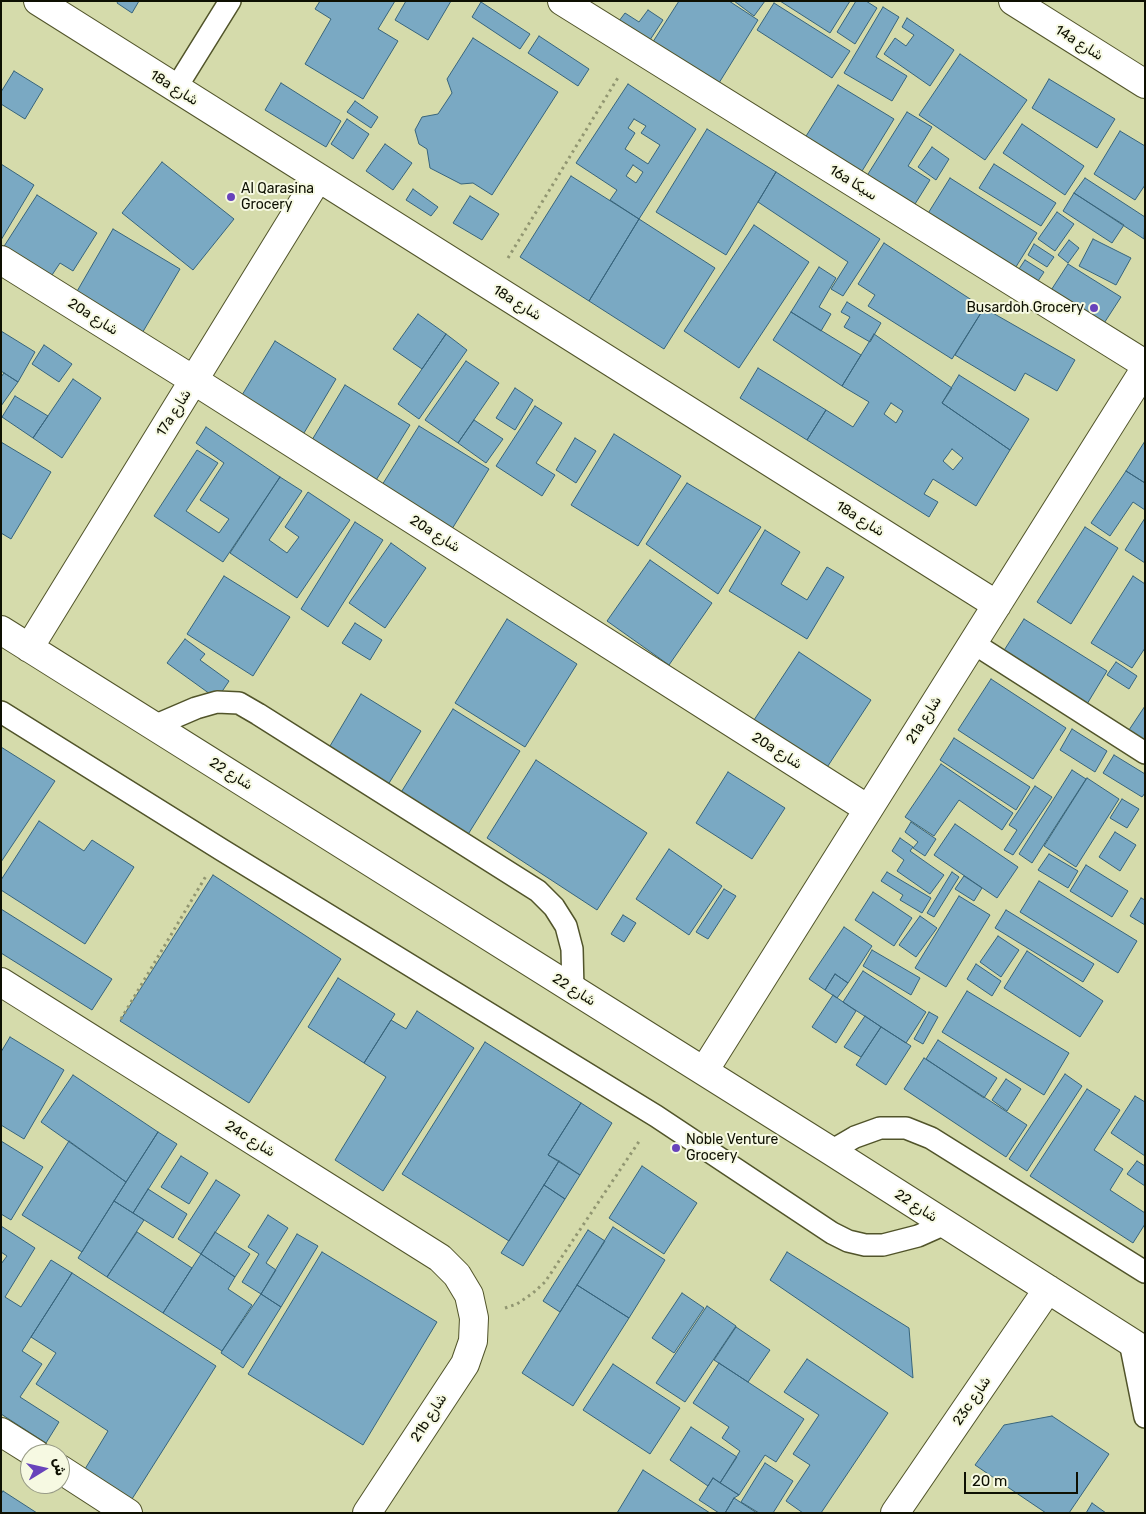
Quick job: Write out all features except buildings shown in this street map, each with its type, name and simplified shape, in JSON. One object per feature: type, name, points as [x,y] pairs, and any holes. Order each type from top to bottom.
[{"type":"street","name":"18a شارع","points":[[38,1],[996,605]]},
{"type":"street","name":"16a سيكا","points":[[562,1],[1145,364]]},
{"type":"street","name":"14a شارع","points":[[1013,1],[1145,84]]},
{"type":"street","name":"17a شارع","points":[[29,648],[195,381],[318,178]]},
{"type":"street","name":"20a شارع","points":[[1,260],[195,381],[868,809]]},
{"type":"street","name":"21a شارع","points":[[704,1071],[1145,369]]},
{"type":"street","name":"شارع 22","points":[[1,630],[832,1151],[1138,1347]]},
{"type":"street","name":"24c شارع","points":[[1,982],[440,1258],[456,1275],[469,1295],[474,1318]]},
{"type":"street","name":"23c شارع","points":[[895,1513],[1048,1289]]},
{"type":"street","name":"21b شارع","points":[[367,1513],[465,1364],[473,1341],[474,1318]]},
{"type":"street","points":[[1,1432],[20,1444]]},
{"type":"street","points":[[70,1475],[128,1513]]},
{"type":"lane","points":[[176,88],[230,1]]},
{"type":"lane","points":[[973,643],[1145,753]]},
{"type":"lane","points":[[154,726],[196,708],[217,702],[239,703],[258,714],[538,891],[554,907],[566,926],[572,949],[573,990]]},
{"type":"lane","points":[[1,712],[656,1116],[832,1233],[848,1241],[866,1245],[883,1245],[918,1236],[945,1224]]},
{"type":"lane","points":[[832,1151],[855,1136],[880,1128],[906,1128],[931,1138],[1145,1272]]},
{"type":"lane","points":[[1138,1347],[1145,1417]]},
{"type":"path","points":[[490,286],[636,48]]},
{"type":"path","points":[[104,1046],[222,850]]},
{"type":"path","points":[[474,1318],[516,1304],[533,1293],[545,1282],[656,1116]]},
{"type":"place","name":"Al Qarasina Grocery","points":[[231,197]]},
{"type":"place","name":"Busardoh Grocery","points":[[1094,308]]},
{"type":"place","name":"Noble Venture Grocery","points":[[676,1148]]}]
